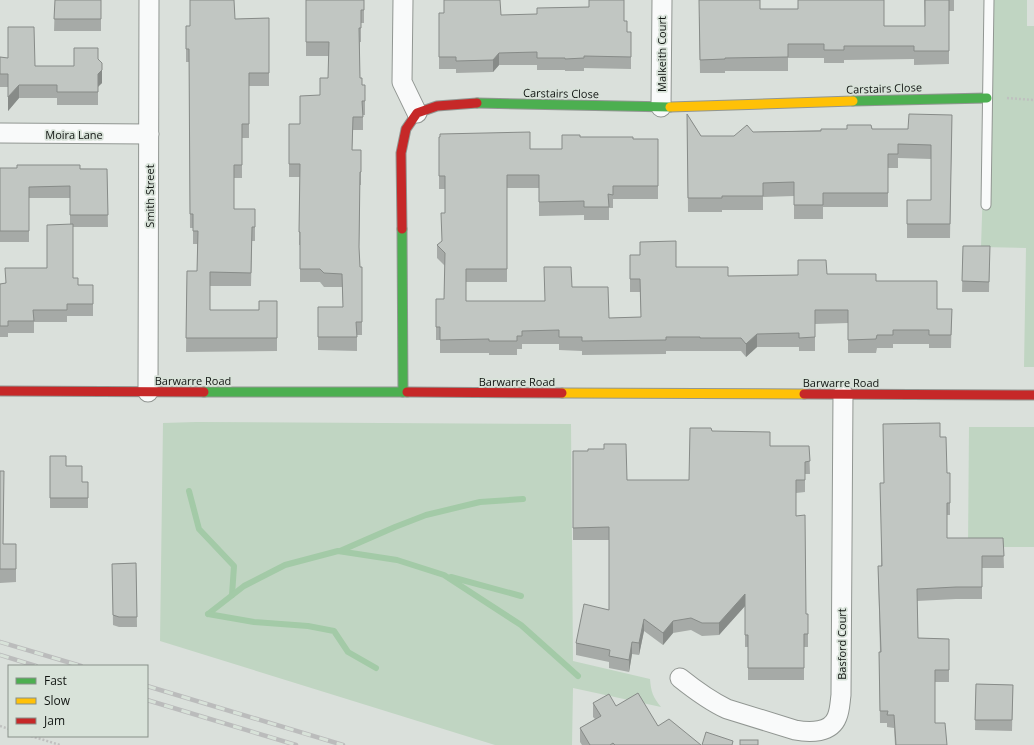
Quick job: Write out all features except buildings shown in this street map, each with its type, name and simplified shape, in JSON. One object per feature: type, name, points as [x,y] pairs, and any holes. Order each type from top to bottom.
[{"type":"street","name":"Smith Street","points":[[148,392],[149,0]]},
{"type":"street","points":[[403,0],[402,82],[417,113],[406,129],[401,153],[403,392]]},
{"type":"street","name":"Malkeith Court","points":[[661,107],[662,0]]},
{"type":"street","name":"Carstairs Close","points":[[417,113],[437,106],[475,103],[661,107],[987,98]]},
{"type":"street","name":"Moira Lane","points":[[0,134],[149,134]]},
{"type":"street","name":"Barwarre Road","points":[[0,391],[1034,395]]},
{"type":"street","name":"Basford Court","points":[[680,678],[697,692],[718,705],[796,730],[807,732],[820,731],[830,727],[835,721],[841,695],[843,394]]},
{"type":"lane","points":[[986,205],[989,0]]},
{"type":"path","points":[[987,98],[1034,100]]},
{"type":"path","points":[[34,737],[60,745]]},
{"type":"green space","points":[[989,0],[1027,0],[1027,26],[1034,26],[1034,367],[1024,367],[1026,248],[981,247]]},
{"type":"green space","points":[[163,423],[571,424],[573,661],[650,679],[653,694],[661,707],[573,688],[572,745],[495,745],[160,641]]},
{"type":"green space","points":[[969,427],[1034,427],[1034,547],[968,547]]},
{"type":"waterway","points":[[189,491],[199,529],[234,566],[232,595]]},
{"type":"waterway","points":[[340,551],[426,515],[480,502],[523,499]]},
{"type":"waterway","points":[[208,614],[244,586],[285,565],[338,551],[397,560],[444,575],[521,625],[578,676]]},
{"type":"waterway","points":[[451,577],[521,596]]},
{"type":"waterway","points":[[208,614],[254,622],[308,626],[334,631],[348,652],[376,668]]},
{"type":"railway","points":[[0,642],[78,665]]},
{"type":"railway","points":[[0,655],[33,665]]},
{"type":"railway","points":[[148,686],[343,745]]},
{"type":"railway","points":[[148,700],[296,745]]},
{"type":"traffic: fast","points":[[853,101],[987,98]]},
{"type":"traffic: fast","points":[[477,103],[670,107]]},
{"type":"traffic: fast","points":[[402,229],[403,392]]},
{"type":"traffic: fast","points":[[204,392],[407,392]]},
{"type":"traffic: slow","points":[[670,107],[853,101]]},
{"type":"traffic: slow","points":[[562,393],[804,394]]},
{"type":"traffic: jam","points":[[402,229],[401,153],[406,129],[417,113],[437,106],[477,103]]},
{"type":"traffic: jam","points":[[0,391],[204,392]]},
{"type":"traffic: jam","points":[[407,392],[562,393]]},
{"type":"traffic: jam","points":[[804,394],[1034,395]]}]
